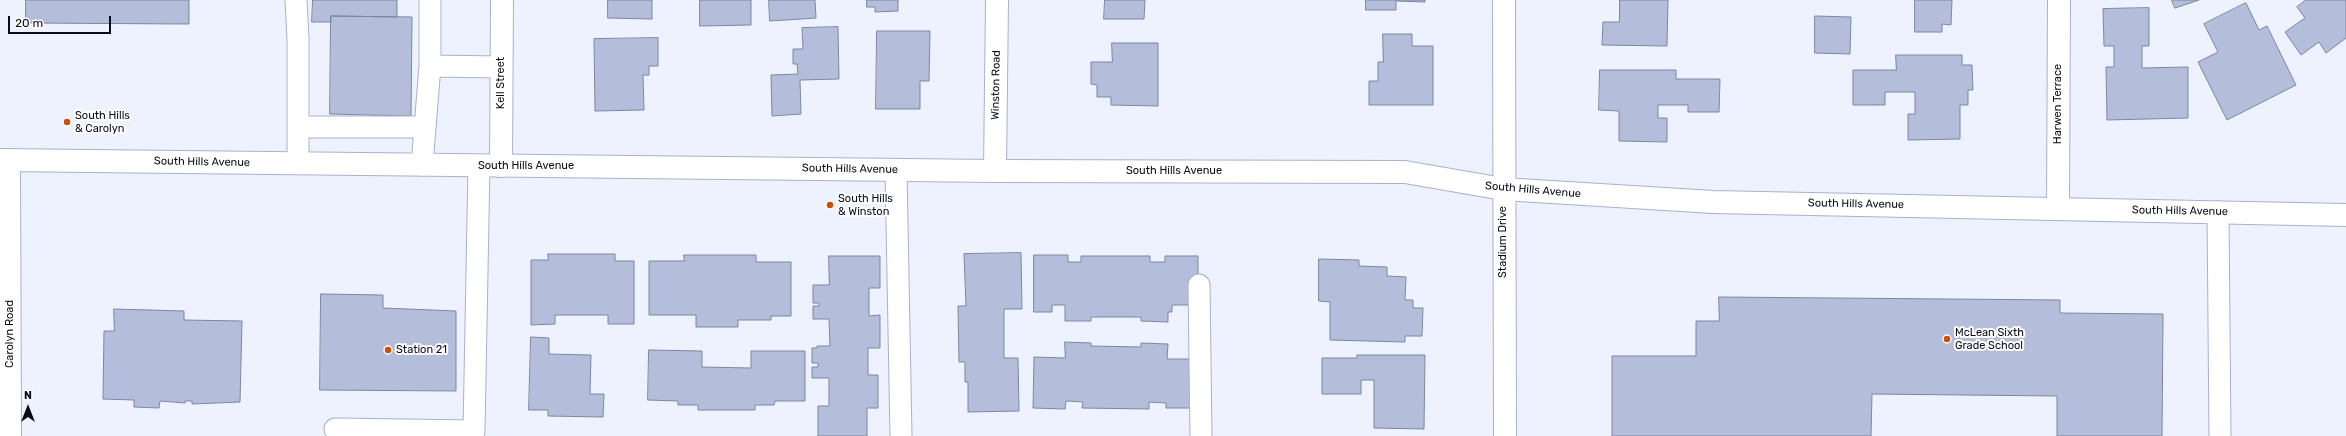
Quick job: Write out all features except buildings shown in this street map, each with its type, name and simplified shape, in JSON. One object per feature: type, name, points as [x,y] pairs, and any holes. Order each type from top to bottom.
[{"type":"street","name":"Kell Street","points":[[501,166],[502,0]]},
{"type":"street","name":"Winston Road","points":[[995,171],[997,0]]},
{"type":"street","name":"Stadium Drive","points":[[1504,0],[1503,189],[1505,436]]},
{"type":"street","name":"Harwen Terrace","points":[[2058,0],[2058,208]]},
{"type":"street","name":"South Hills Avenue","points":[[5,160],[995,171],[1405,172],[1503,189],[1713,202],[2346,215]]},
{"type":"street","name":"Carolyn Road","points":[[5,160],[10,436]]},
{"type":"lane","points":[[296,0],[298,39],[298,163]]},
{"type":"lane","points":[[422,165],[430,66],[430,0]]},
{"type":"lane","points":[[430,66],[502,67]]},
{"type":"lane","points":[[298,126],[424,127]]},
{"type":"lane","points":[[335,429],[474,431],[479,166]]},
{"type":"lane","points":[[896,170],[901,436]]},
{"type":"lane","points":[[2218,212],[2220,436]]},
{"type":"lane","points":[[1199,285],[1201,436]]},
{"type":"place","name":"South Hills & Carolyn","points":[[67,122]]},
{"type":"place","name":"South Hills & Winston","points":[[830,205]]},
{"type":"place","name":"McLean Sixth Grade School","points":[[1947,339]]},
{"type":"place","name":"Station 21","points":[[388,350]]}]
